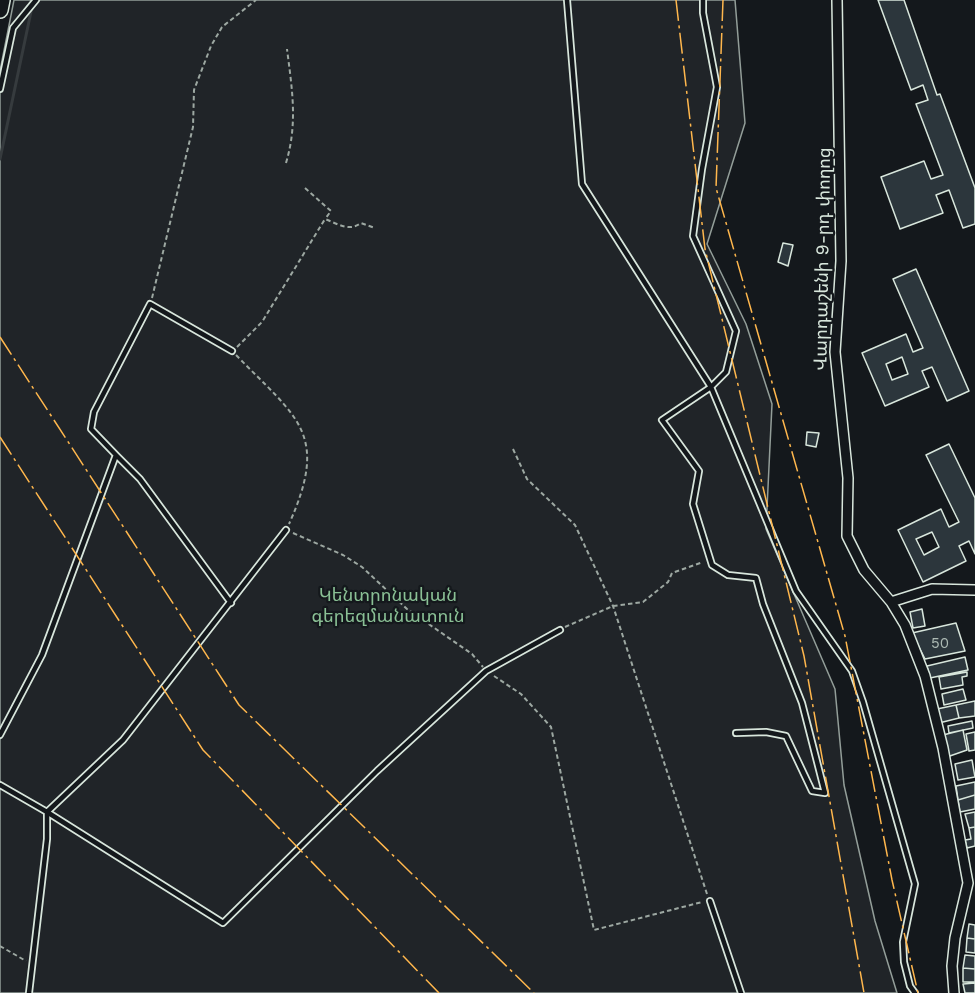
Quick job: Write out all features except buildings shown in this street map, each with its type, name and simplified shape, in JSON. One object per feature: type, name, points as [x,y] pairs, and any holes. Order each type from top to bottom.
[{"type":"main road","points":[[0,10],[2,0]]},
{"type":"street","name":"Վարդաշենի 9-րդ փողոց","points":[[837,0],[841,261],[835,352],[848,478],[847,536],[864,570],[891,602],[905,625],[925,676],[943,748],[972,883],[955,938],[952,966],[954,993]]},
{"type":"street","points":[[891,602],[932,589],[975,590]]},
{"type":"lane","points":[[0,89],[13,28],[36,0]]},
{"type":"lane","points":[[567,0],[582,184],[711,387],[796,591],[852,671],[863,702],[915,884],[903,942],[904,962],[910,986],[915,993]]},
{"type":"lane","points":[[703,0],[703,13],[717,87],[693,236],[736,331],[726,372],[711,387],[662,420],[699,471],[693,504],[712,565],[728,575],[756,578],[763,604],[802,703],[825,793],[812,791],[786,736],[766,732],[736,733]]},
{"type":"lane","points":[[231,603],[140,479],[91,429],[94,412],[150,304],[232,351]]},
{"type":"lane","points":[[0,735],[42,655],[116,455]]},
{"type":"lane","points":[[29,993],[47,839],[47,812],[123,740],[286,531]]},
{"type":"lane","points":[[0,785],[223,923],[377,771],[486,671],[560,630]]},
{"type":"lane","points":[[710,901],[741,993]]},
{"type":"path","points":[[150,304],[193,128],[194,90],[211,46],[222,27],[256,0]]},
{"type":"path","points":[[286,49],[294,95],[295,127],[286,163]]},
{"type":"path","points":[[305,188],[332,211],[262,322],[232,351],[296,417],[307,446],[308,466],[305,482],[286,531],[343,555],[362,567],[407,609],[472,654],[486,671],[521,694],[551,727],[594,930],[710,901],[613,606],[575,525],[527,479],[513,449]]},
{"type":"path","points":[[325,219],[347,228],[354,228],[361,223],[375,228]]},
{"type":"path","points":[[560,630],[613,606],[643,602],[668,582],[672,573],[710,559]]},
{"type":"path","points":[[0,946],[33,964]]},
{"type":"green space","name":"Կենտրոնական գերեզմանատուն","points":[[14,0],[735,0],[745,123],[707,244],[746,324],[772,404],[766,529],[835,689],[844,785],[875,921],[897,993],[0,993],[0,71]]},
{"type":"waterway","points":[[0,159],[32,7]]},
{"type":"power","points":[[676,0],[705,249],[804,656],[864,993]]},
{"type":"power","points":[[723,0],[716,188],[845,636],[892,880],[918,993]]},
{"type":"power","points":[[0,337],[239,705],[534,993]]},
{"type":"power","points":[[0,437],[203,750],[439,993]]}]
